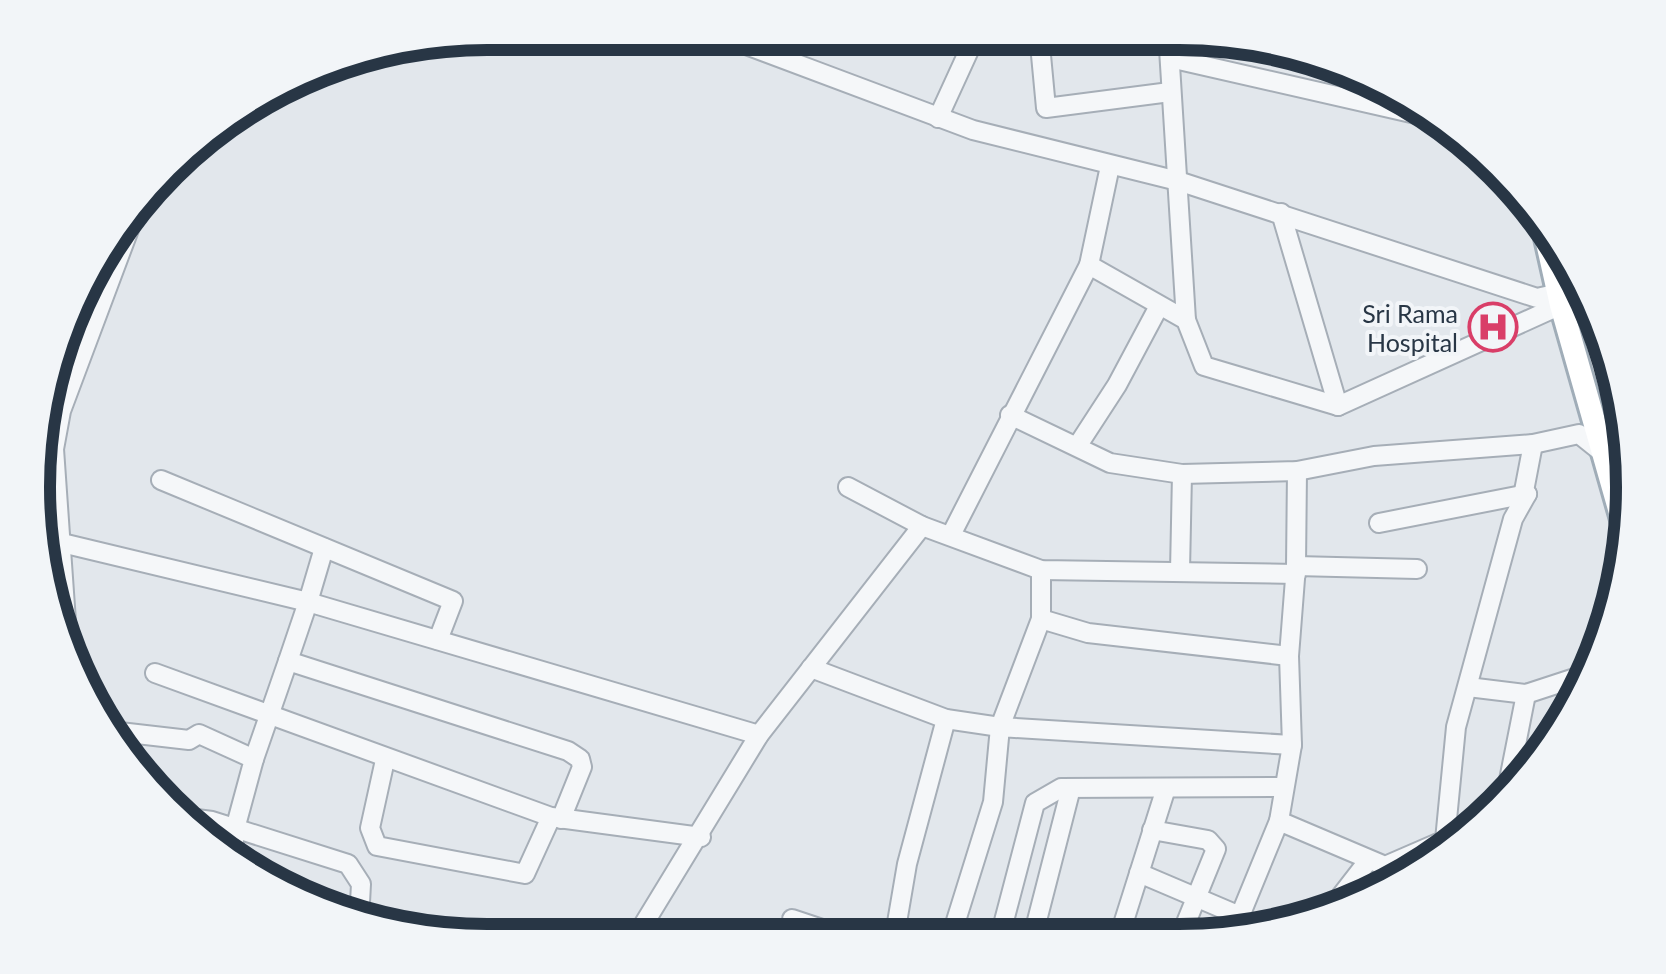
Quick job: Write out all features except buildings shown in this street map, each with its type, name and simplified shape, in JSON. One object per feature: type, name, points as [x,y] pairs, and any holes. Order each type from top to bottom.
[{"type":"main road","points":[[1551,259],[1616,496]]},
{"type":"street","points":[[759,50],[938,118],[1110,166],[1178,180],[1536,298],[1575,302]]},
{"type":"street","points":[[938,118],[969,50]]},
{"type":"street","points":[[1041,50],[1046,108],[1170,92]]},
{"type":"street","points":[[1169,50],[1186,320],[1204,366],[1338,406],[1560,299]]},
{"type":"street","points":[[1170,58],[1375,96]]},
{"type":"street","points":[[950,534],[1089,265],[1110,166]]},
{"type":"street","points":[[1282,213],[1338,406]]},
{"type":"street","points":[[65,601],[54,449],[61,411],[121,249]]},
{"type":"street","points":[[1089,265],[1158,308],[1186,320]]},
{"type":"street","points":[[1078,445],[1117,386],[1158,308]]},
{"type":"street","points":[[1010,415],[1110,462],[1182,474],[1296,471],[1374,456],[1533,444],[1579,434],[1604,454]]},
{"type":"street","points":[[1527,494],[1524,491],[1533,444]]},
{"type":"street","points":[[1238,920],[1279,821],[1292,745],[1288,656],[1296,570],[1296,471]]},
{"type":"street","points":[[1180,571],[1182,474]]},
{"type":"street","points":[[162,480],[453,601],[438,640]]},
{"type":"street","points":[[848,486],[922,526],[1042,570],[1417,569]]},
{"type":"street","points":[[1379,523],[1527,494]]},
{"type":"street","points":[[1446,833],[1456,726],[1513,519],[1527,494]]},
{"type":"street","points":[[644,924],[701,837],[759,734],[922,526]]},
{"type":"street","points":[[62,543],[308,602],[759,734]]},
{"type":"street","points":[[234,843],[254,759],[272,717],[324,548]]},
{"type":"street","points":[[955,924],[993,802],[1000,727],[1041,619],[1042,570]]},
{"type":"street","points":[[1041,619],[1088,633],[1288,656]]},
{"type":"street","points":[[288,662],[568,752],[580,759],[582,767],[525,874],[377,846],[370,828],[385,760]]},
{"type":"street","points":[[811,668],[946,719],[1000,727],[1292,745]]},
{"type":"street","points":[[156,673],[385,760],[556,818],[701,837]]},
{"type":"street","points":[[1468,688],[1526,694],[1571,679]]},
{"type":"street","points":[[1511,772],[1526,694]]},
{"type":"street","points":[[897,924],[907,864],[946,719]]},
{"type":"street","points":[[126,734],[189,740],[199,734],[254,759]]},
{"type":"street","points":[[1003,924],[1035,803],[1042,795],[1070,788],[1284,787]]},
{"type":"street","points":[[1036,924],[1070,788]]},
{"type":"street","points":[[1123,924],[1166,788]]},
{"type":"street","points":[[1279,821],[1377,863]]},
{"type":"street","points":[[208,824],[348,864],[360,884],[360,905]]},
{"type":"street","points":[[1152,830],[1215,844],[1185,924]]},
{"type":"street","points":[[1352,888],[1377,863],[1440,837]]},
{"type":"street","points":[[1377,863],[1379,875]]},
{"type":"street","points":[[1139,873],[1196,897],[1231,921]]},
{"type":"street","points":[[792,919],[807,924]]},
{"type":"place","name":"Sri Rama Hospital","points":[[1493,327]]}]
